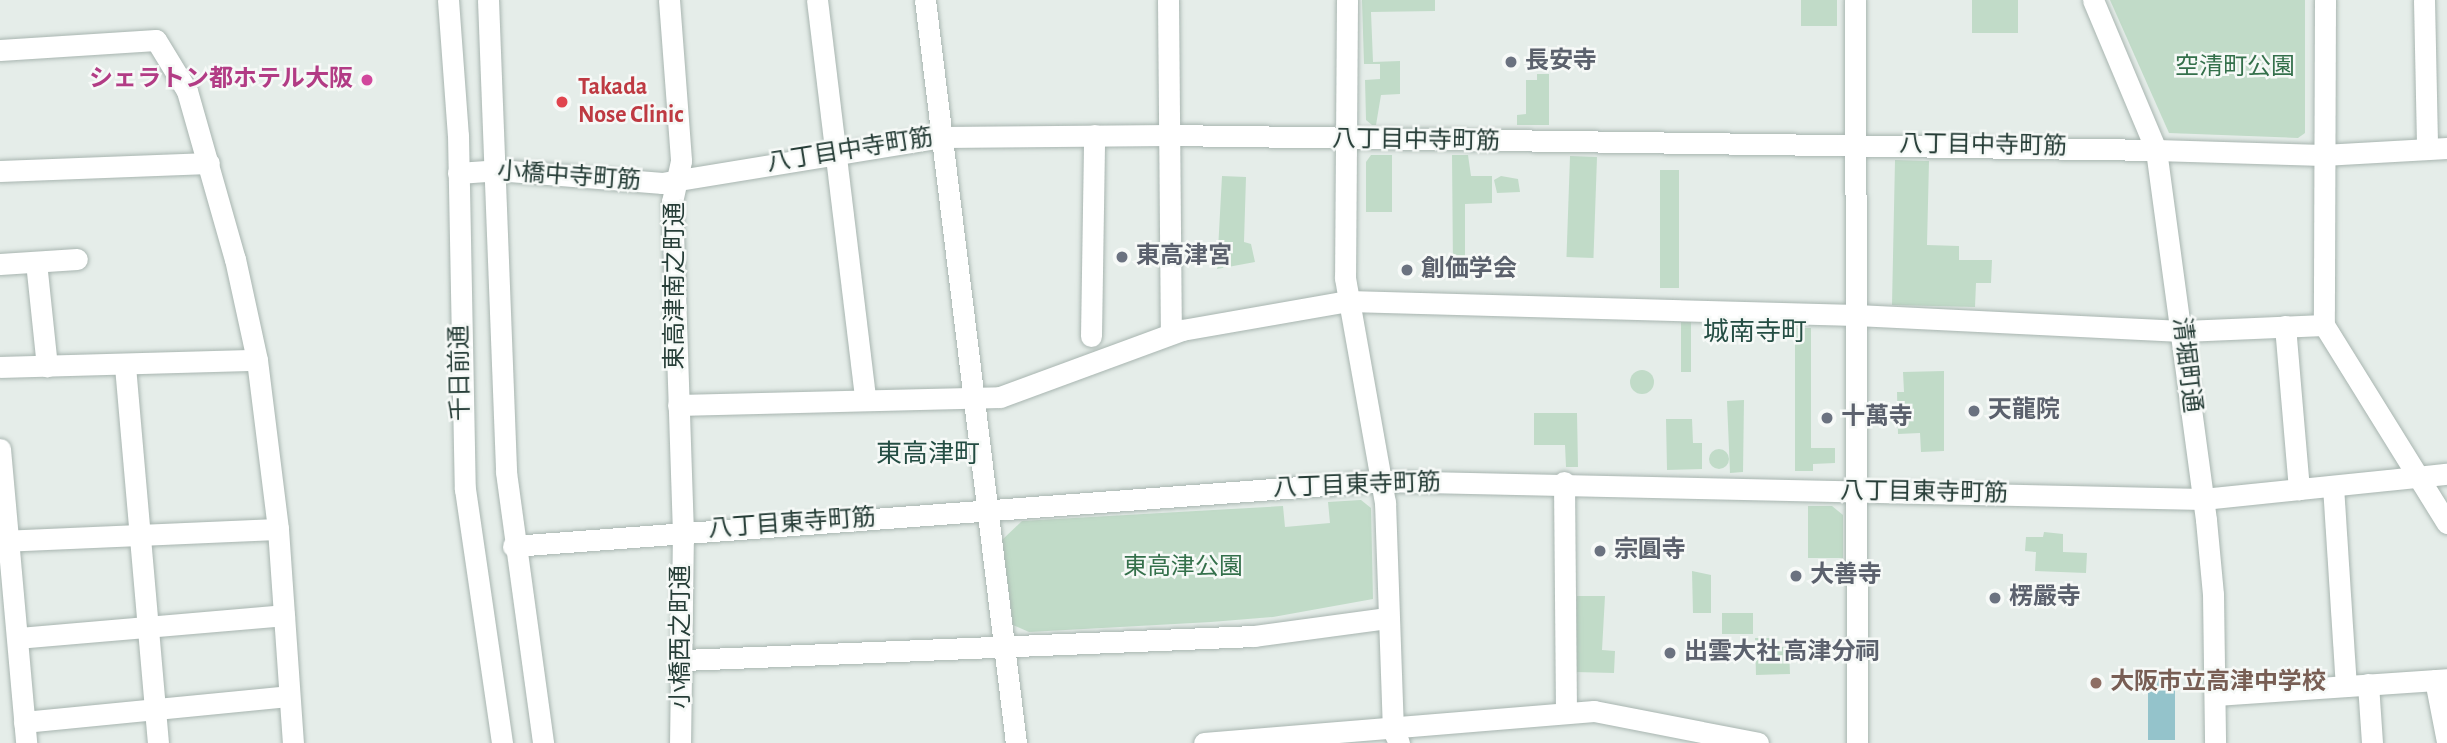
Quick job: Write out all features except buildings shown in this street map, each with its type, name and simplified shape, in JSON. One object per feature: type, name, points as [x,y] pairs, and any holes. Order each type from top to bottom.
[{"type":"street","name":"千日前通","points":[[448,0],[458,173],[465,489],[502,743]]},
{"type":"street","name":"千日前通","points":[[488,0],[497,170],[506,472],[513,546],[543,743]]},
{"type":"street","name":"東高津南之町通","points":[[669,0],[680,180],[671,202],[682,531]]},
{"type":"street","points":[[817,0],[865,399]]},
{"type":"street","points":[[925,0],[1001,646],[1016,743]]},
{"type":"street","points":[[1168,0],[1171,333]]},
{"type":"street","points":[[1347,0],[1348,301],[1385,502],[1388,618],[1396,736]]},
{"type":"street","points":[[1855,0],[1857,743]]},
{"type":"street","name":"清堀町通","points":[[2093,0],[2156,150],[2182,331],[2213,594],[2216,743]]},
{"type":"street","points":[[2325,0],[2325,325],[2415,477],[2447,523]]},
{"type":"street","points":[[2424,0],[2437,148]]},
{"type":"street","points":[[0,50],[156,40],[187,91],[209,163],[257,360],[278,529],[293,743]]},
{"type":"street","points":[[1092,349],[1094,135]]},
{"type":"street","name":"八丁目中寺町筋","points":[[680,180],[834,152],[943,136],[1169,135],[1349,140],[1855,144],[2323,155],[2437,148]]},
{"type":"street","points":[[0,171],[209,163]]},
{"type":"street","name":"小橋中寺町筋","points":[[458,173],[497,170],[662,183],[680,180]]},
{"type":"street","points":[[0,264],[78,259]]},
{"type":"street","points":[[36,262],[47,366]]},
{"type":"street","points":[[678,405],[865,399],[974,400],[1000,397],[1092,349],[1348,301],[1856,315],[2182,331],[2325,325]]},
{"type":"street","points":[[2285,326],[2299,489]]},
{"type":"street","points":[[0,367],[125,366],[257,360]]},
{"type":"street","points":[[125,366],[158,743]]},
{"type":"street","points":[[0,449],[5,541],[18,638],[25,733],[155,709],[288,696]]},
{"type":"street","name":"八丁目東寺町筋","points":[[513,546],[682,531],[1379,481],[1564,482],[1858,492],[2203,499],[2447,474]]},
{"type":"street","points":[[1564,482],[1566,713]]},
{"type":"street","points":[[2333,486],[2357,685],[2372,743]]},
{"type":"street","points":[[5,541],[278,529]]},
{"type":"street","name":"小橋西之町通","points":[[680,743],[684,660],[682,531]]},
{"type":"street","points":[[18,638],[284,615]]},
{"type":"street","points":[[684,660],[1254,636],[1388,618]]},
{"type":"street","points":[[2215,695],[2441,679],[2447,741]]},
{"type":"street","points":[[1204,743],[1396,736],[1566,713],[1616,712],[1758,743]]},
{"type":"green space","points":[[1362,0],[1435,0],[1435,11],[1371,12],[1373,62],[1400,61],[1400,94],[1381,95],[1376,125],[1366,120],[1365,80],[1380,79],[1380,64],[1364,64]]},
{"type":"green space","points":[[1801,0],[1837,0],[1837,26],[1801,26]]},
{"type":"green space","points":[[1972,0],[2018,0],[2018,33],[1972,33]]},
{"type":"green space","name":"空清町公園","points":[[2110,0],[2305,0],[2305,133],[2298,138],[2169,133]]},
{"type":"green space","points":[[1537,74],[1549,74],[1549,125],[1517,125],[1517,115],[1526,114],[1526,80],[1537,80]]},
{"type":"green space","points":[[1371,155],[1392,155],[1392,212],[1366,212],[1366,162]]},
{"type":"green space","points":[[1452,155],[1468,155],[1471,176],[1492,176],[1492,203],[1465,204],[1465,267],[1453,267]]},
{"type":"green space","points":[[1570,156],[1597,157],[1593,258],[1566,257]]},
{"type":"green space","points":[[1895,160],[1929,161],[1927,245],[1959,246],[1959,260],[1992,260],[1991,283],[1976,283],[1975,307],[1892,305]]},
{"type":"green space","points":[[1660,170],[1679,170],[1679,288],[1660,288]]},
{"type":"green space","points":[[1222,176],[1246,177],[1244,242],[1251,244],[1255,262],[1217,269]]},
{"type":"green space","points":[[1501,176],[1518,179],[1520,192],[1497,193],[1494,180]]},
{"type":"green space","points":[[1681,322],[1691,322],[1691,372],[1681,372]]},
{"type":"green space","points":[[1795,328],[1811,328],[1811,448],[1835,448],[1835,463],[1813,464],[1813,471],[1795,471]]},
{"type":"green space","points":[[1642,370],[1651,373],[1654,382],[1651,391],[1642,394],[1633,391],[1630,382],[1633,373]]},
{"type":"green space","points":[[1944,371],[1944,451],[1921,452],[1920,433],[1898,434],[1897,392],[1904,392],[1903,372]]},
{"type":"green space","points":[[1744,400],[1743,472],[1730,473],[1727,401]]},
{"type":"green space","points":[[1534,413],[1577,413],[1578,467],[1566,467],[1565,445],[1534,445]]},
{"type":"green space","points":[[1666,419],[1692,419],[1693,443],[1702,443],[1702,469],[1667,470]]},
{"type":"green space","points":[[1719,449],[1726,452],[1729,459],[1726,466],[1719,469],[1712,466],[1709,459],[1712,452]]},
{"type":"green space","name":"東高津公園","points":[[1361,500],[1371,508],[1373,599],[1273,617],[1211,622],[1029,632],[1013,625],[1002,540],[1022,521],[1283,506],[1285,527],[1330,523],[1328,502]]},
{"type":"green space","points":[[1808,506],[1832,506],[1843,515],[1843,558],[1808,558]]},
{"type":"green space","points":[[2044,532],[2063,534],[2063,552],[2087,553],[2086,573],[2035,571],[2036,552],[2025,551],[2026,537],[2043,537]]},
{"type":"green space","points":[[1692,571],[1711,575],[1711,613],[1693,613]]},
{"type":"green space","points":[[1577,596],[1605,596],[1602,650],[1615,651],[1614,673],[1575,672]]},
{"type":"green space","points":[[1722,613],[1753,613],[1753,634],[1722,634]]},
{"type":"green space","points":[[1755,638],[1774,638],[1775,647],[1789,647],[1790,674],[1756,675]]},
{"type":"water","points":[[2148,677],[2175,677],[2175,740],[2148,740]]},
{"type":"place","name":"長安寺","points":[[1511,62]]},
{"type":"place","name":"シェラトン都ホテル大阪","points":[[367,80]]},
{"type":"place","name":"Takada Nose Clinic","points":[[562,102]]},
{"type":"place","name":"東高津宮","points":[[1122,257]]},
{"type":"place","name":"創価学会","points":[[1407,270]]},
{"type":"place","name":"天龍院","points":[[1974,411]]},
{"type":"place","name":"十萬寺","points":[[1827,418]]},
{"type":"place","name":"宗圓寺","points":[[1600,551]]},
{"type":"place","name":"大善寺","points":[[1796,576]]},
{"type":"place","name":"楞嚴寺","points":[[1995,598]]},
{"type":"place","name":"出雲大社 高津分祠","points":[[1670,653]]},
{"type":"place","name":"大阪市立高津中学校","points":[[2096,683]]},
{"type":"district","name":"城南寺町","points":[[1755,333]]},
{"type":"district","name":"東高津町","points":[[928,455]]}]
